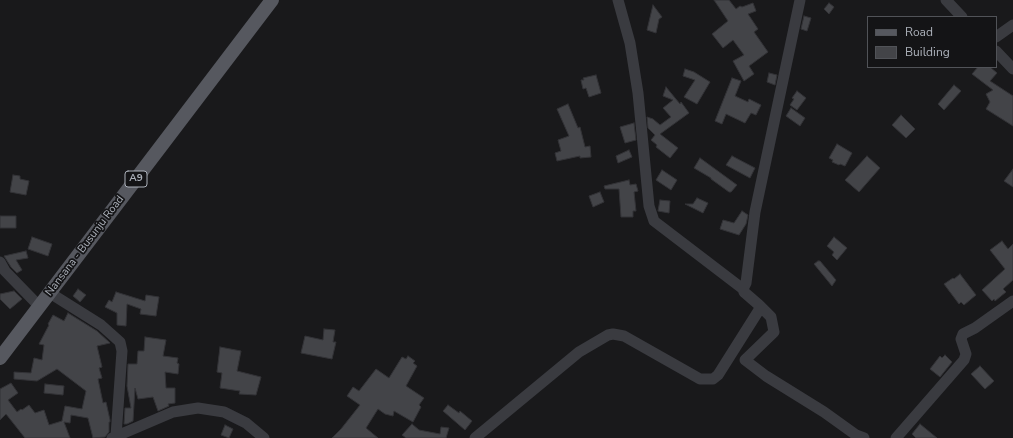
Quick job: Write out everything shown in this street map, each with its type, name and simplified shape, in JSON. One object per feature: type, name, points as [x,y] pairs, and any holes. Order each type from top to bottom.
[{"type":"main road","name":"Nansana - Busunju Road","points":[[0,358],[272,0]]},
{"type":"street","points":[[618,0],[630,43],[638,100],[649,206],[654,221],[743,289],[744,292],[771,317],[774,332],[745,360],[766,376],[824,412],[856,435],[864,438]]},
{"type":"street","points":[[743,289],[746,283],[755,212],[800,0]]},
{"type":"street","points":[[946,0],[961,16]]},
{"type":"street","points":[[997,36],[1013,25]]},
{"type":"street","points":[[997,52],[1013,69]]},
{"type":"street","points":[[0,264],[4,271],[39,306]]},
{"type":"street","points":[[50,293],[101,325],[120,342],[122,351],[114,437],[173,412],[198,408],[224,412],[246,423],[264,438]]},
{"type":"street","points":[[896,438],[964,360],[966,354],[961,339],[963,334],[1013,301]]},
{"type":"street","points":[[474,438],[579,352],[608,335],[613,334],[624,336],[700,379],[712,379],[718,375],[758,310],[759,305]]},
{"type":"building","points":[[714,0],[729,0],[736,9],[740,6],[742,7],[753,3],[756,11],[748,14],[758,29],[754,32],[768,52],[749,66],[754,74],[744,81],[733,61],[744,55],[733,40],[723,48],[712,34],[728,21]]},
{"type":"building","points":[[829,3],[834,7],[829,14],[824,9]]},
{"type":"building","points":[[653,5],[662,17],[659,19],[656,33],[647,30]]},
{"type":"building","points":[[804,16],[811,18],[807,31],[801,29]]},
{"type":"building","points":[[977,68],[991,68],[997,73],[990,81],[1013,96],[1013,126],[986,109],[990,102],[986,94],[993,90],[972,74]]},
{"type":"building","points":[[685,69],[694,72],[710,82],[697,104],[684,97],[695,80],[683,76]]},
{"type":"building","points":[[769,73],[777,75],[775,85],[767,82]]},
{"type":"building","points":[[596,75],[601,93],[589,97],[586,88],[583,89],[581,80],[584,80],[583,78]]},
{"type":"building","points":[[732,78],[741,81],[735,96],[748,102],[749,99],[761,105],[756,115],[751,113],[745,123],[726,114],[722,124],[715,121]]},
{"type":"building","points":[[954,85],[961,91],[944,110],[938,104]]},
{"type":"building","points":[[666,87],[680,104],[681,102],[689,113],[660,134],[678,148],[670,158],[656,147],[657,145],[651,140],[655,135],[648,128],[647,117],[653,119],[660,125],[671,117],[663,108],[673,100],[663,96]]},
{"type":"building","points":[[797,91],[806,98],[797,110],[790,105],[794,99],[792,98]]},
{"type":"building","points":[[568,104],[578,128],[580,127],[585,147],[590,146],[591,157],[580,158],[580,156],[557,161],[555,153],[561,151],[558,140],[569,136],[557,109]]},
{"type":"building","points":[[791,108],[805,118],[800,126],[786,116]]},
{"type":"building","points":[[901,115],[915,129],[906,138],[892,125]]},
{"type":"building","points":[[634,123],[636,140],[625,143],[620,127]]},
{"type":"building","points":[[837,144],[852,153],[845,166],[832,162],[833,160],[829,158]]},
{"type":"building","points":[[629,150],[632,157],[618,163],[616,156]]},
{"type":"building","points":[[732,156],[755,168],[750,178],[726,165]]},
{"type":"building","points":[[867,156],[880,168],[859,192],[845,180]]},
{"type":"building","points":[[700,158],[737,185],[731,192],[694,168]]},
{"type":"building","points":[[1013,169],[1013,187],[1004,181]]},
{"type":"building","points":[[662,170],[677,180],[671,190],[656,180]]},
{"type":"building","points":[[13,175],[20,176],[20,179],[29,181],[26,195],[10,192]]},
{"type":"building","points":[[629,180],[630,185],[636,184],[638,191],[634,192],[636,211],[633,211],[633,217],[621,217],[619,189],[605,189],[604,186]]},
{"type":"building","points":[[600,192],[604,202],[593,207],[589,196]]},
{"type":"building","points":[[697,198],[708,203],[703,213],[685,204],[693,204]]},
{"type":"building","points":[[660,200],[670,201],[669,213],[658,211]]},
{"type":"building","points":[[742,211],[748,215],[746,224],[739,235],[720,229],[723,220],[734,223]]},
{"type":"building","points":[[0,216],[16,216],[16,228],[0,228]]},
{"type":"building","points":[[32,237],[52,244],[48,256],[28,249]]},
{"type":"building","points":[[834,237],[847,248],[837,260],[832,255],[834,252],[827,246]]},
{"type":"building","points":[[1002,241],[1008,249],[1013,244],[1013,280],[1003,289],[1006,292],[995,301],[994,299],[992,301],[982,290],[1005,269],[990,250]]},
{"type":"building","points":[[26,251],[28,258],[16,260],[22,270],[17,273],[4,256]]},
{"type":"building","points":[[820,261],[836,280],[832,286],[814,264]]},
{"type":"building","points":[[960,274],[976,295],[964,305],[961,302],[959,304],[944,284]]},
{"type":"building","points":[[78,289],[86,295],[80,302],[73,296]]},
{"type":"building","points":[[14,291],[22,299],[10,309],[0,299],[0,294]]},
{"type":"building","points":[[116,292],[145,301],[146,295],[159,297],[156,316],[140,314],[141,309],[127,304],[126,326],[117,325],[117,313],[105,307],[109,300],[112,302]]},
{"type":"building","points":[[68,313],[97,331],[110,343],[97,346],[102,367],[99,368],[102,378],[98,379],[103,403],[106,402],[110,420],[109,432],[105,437],[93,438],[88,418],[71,415],[70,423],[64,422],[70,438],[25,438],[6,414],[0,420],[0,389],[11,383],[18,393],[8,400],[17,412],[29,405],[35,413],[44,410],[49,425],[62,421],[65,406],[82,409],[86,391],[57,369],[37,381],[14,379],[14,372],[31,373],[34,358],[42,360],[44,345],[39,344],[53,315],[64,321]]},
{"type":"building","points":[[324,329],[335,330],[333,342],[336,342],[332,359],[301,353],[305,336],[323,340]]},
{"type":"building","points":[[145,337],[166,340],[163,356],[178,358],[178,374],[165,372],[166,388],[175,388],[175,403],[168,404],[169,406],[158,411],[153,397],[138,399],[135,388],[133,421],[124,424],[125,408],[131,408],[127,386],[128,364],[137,364],[138,351],[144,351]]},
{"type":"building","points":[[220,347],[241,351],[237,371],[261,377],[256,395],[239,394],[240,391],[220,388],[222,373],[217,372]]},
{"type":"building","points":[[945,355],[952,362],[940,377],[930,369],[940,356],[942,358]]},
{"type":"building","points":[[408,356],[415,361],[413,363],[417,366],[406,386],[424,398],[419,405],[421,407],[413,422],[394,411],[393,416],[385,414],[378,409],[366,428],[378,438],[332,438],[360,405],[347,396],[353,387],[359,391],[376,369],[389,378],[402,357],[406,359]]},
{"type":"building","points":[[980,366],[994,381],[985,389],[971,374]]},
{"type":"building","points":[[45,384],[64,386],[63,395],[44,393]]},
{"type":"building","points":[[448,405],[459,413],[460,411],[472,421],[465,430],[443,411]]},
{"type":"building","points":[[412,424],[419,430],[440,434],[441,427],[449,428],[446,438],[406,438],[402,435]]},
{"type":"building","points":[[920,424],[937,438],[916,438],[912,434]]},
{"type":"building","points":[[225,425],[233,429],[229,438],[221,435]]}]
